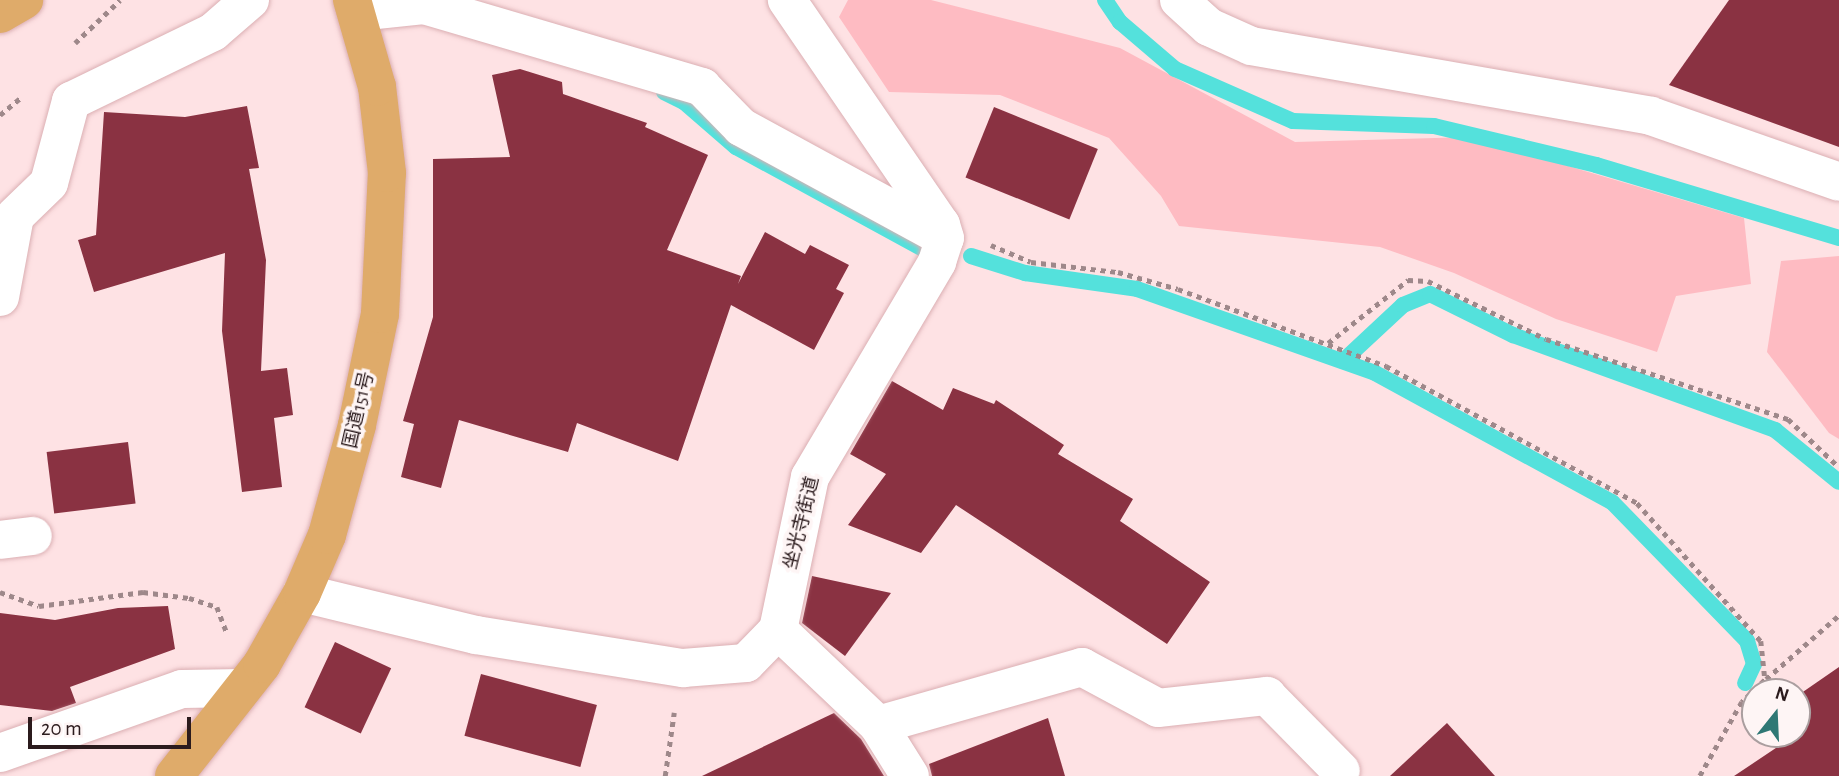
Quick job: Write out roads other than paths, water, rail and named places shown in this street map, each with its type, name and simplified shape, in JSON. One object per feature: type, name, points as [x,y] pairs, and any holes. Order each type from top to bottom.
[{"type":"highway","points":[[0,14],[24,0]]},
{"type":"highway","name":"国道151号","points":[[174,776],[242,688],[302,593],[327,535],[357,425],[380,314],[387,173],[377,87],[354,6]]},
{"type":"street","points":[[0,297],[15,216],[49,183],[71,101],[213,32],[250,0]]},
{"type":"street","points":[[788,0],[943,231]]},
{"type":"street","points":[[1179,0],[1209,27],[1251,46],[1651,116],[1839,182]]},
{"type":"street","points":[[354,6],[424,5],[702,87],[741,127],[943,231]]},
{"type":"street","name":"坐光寺街道","points":[[778,630],[810,477],[937,262],[943,231]]},
{"type":"street","points":[[302,593],[476,635],[683,668],[746,663],[778,630],[878,725],[909,776]]},
{"type":"street","points":[[878,725],[1082,667],[1158,708],[1267,696],[1341,771]]},
{"type":"street","points":[[0,754],[183,690],[242,688]]},
{"type":"waterway","points":[[1105,0],[1120,22],[1175,69],[1293,121],[1434,126],[1596,165],[1839,238]]},
{"type":"waterway","points":[[664,92],[684,102],[736,147],[921,248]]},
{"type":"waterway","points":[[971,256],[1025,273],[1137,289],[1375,373],[1612,502],[1747,641],[1754,664],[1747,678]]},
{"type":"waterway","points":[[1343,361],[1403,305],[1430,294],[1513,335],[1775,430],[1839,482]]}]
